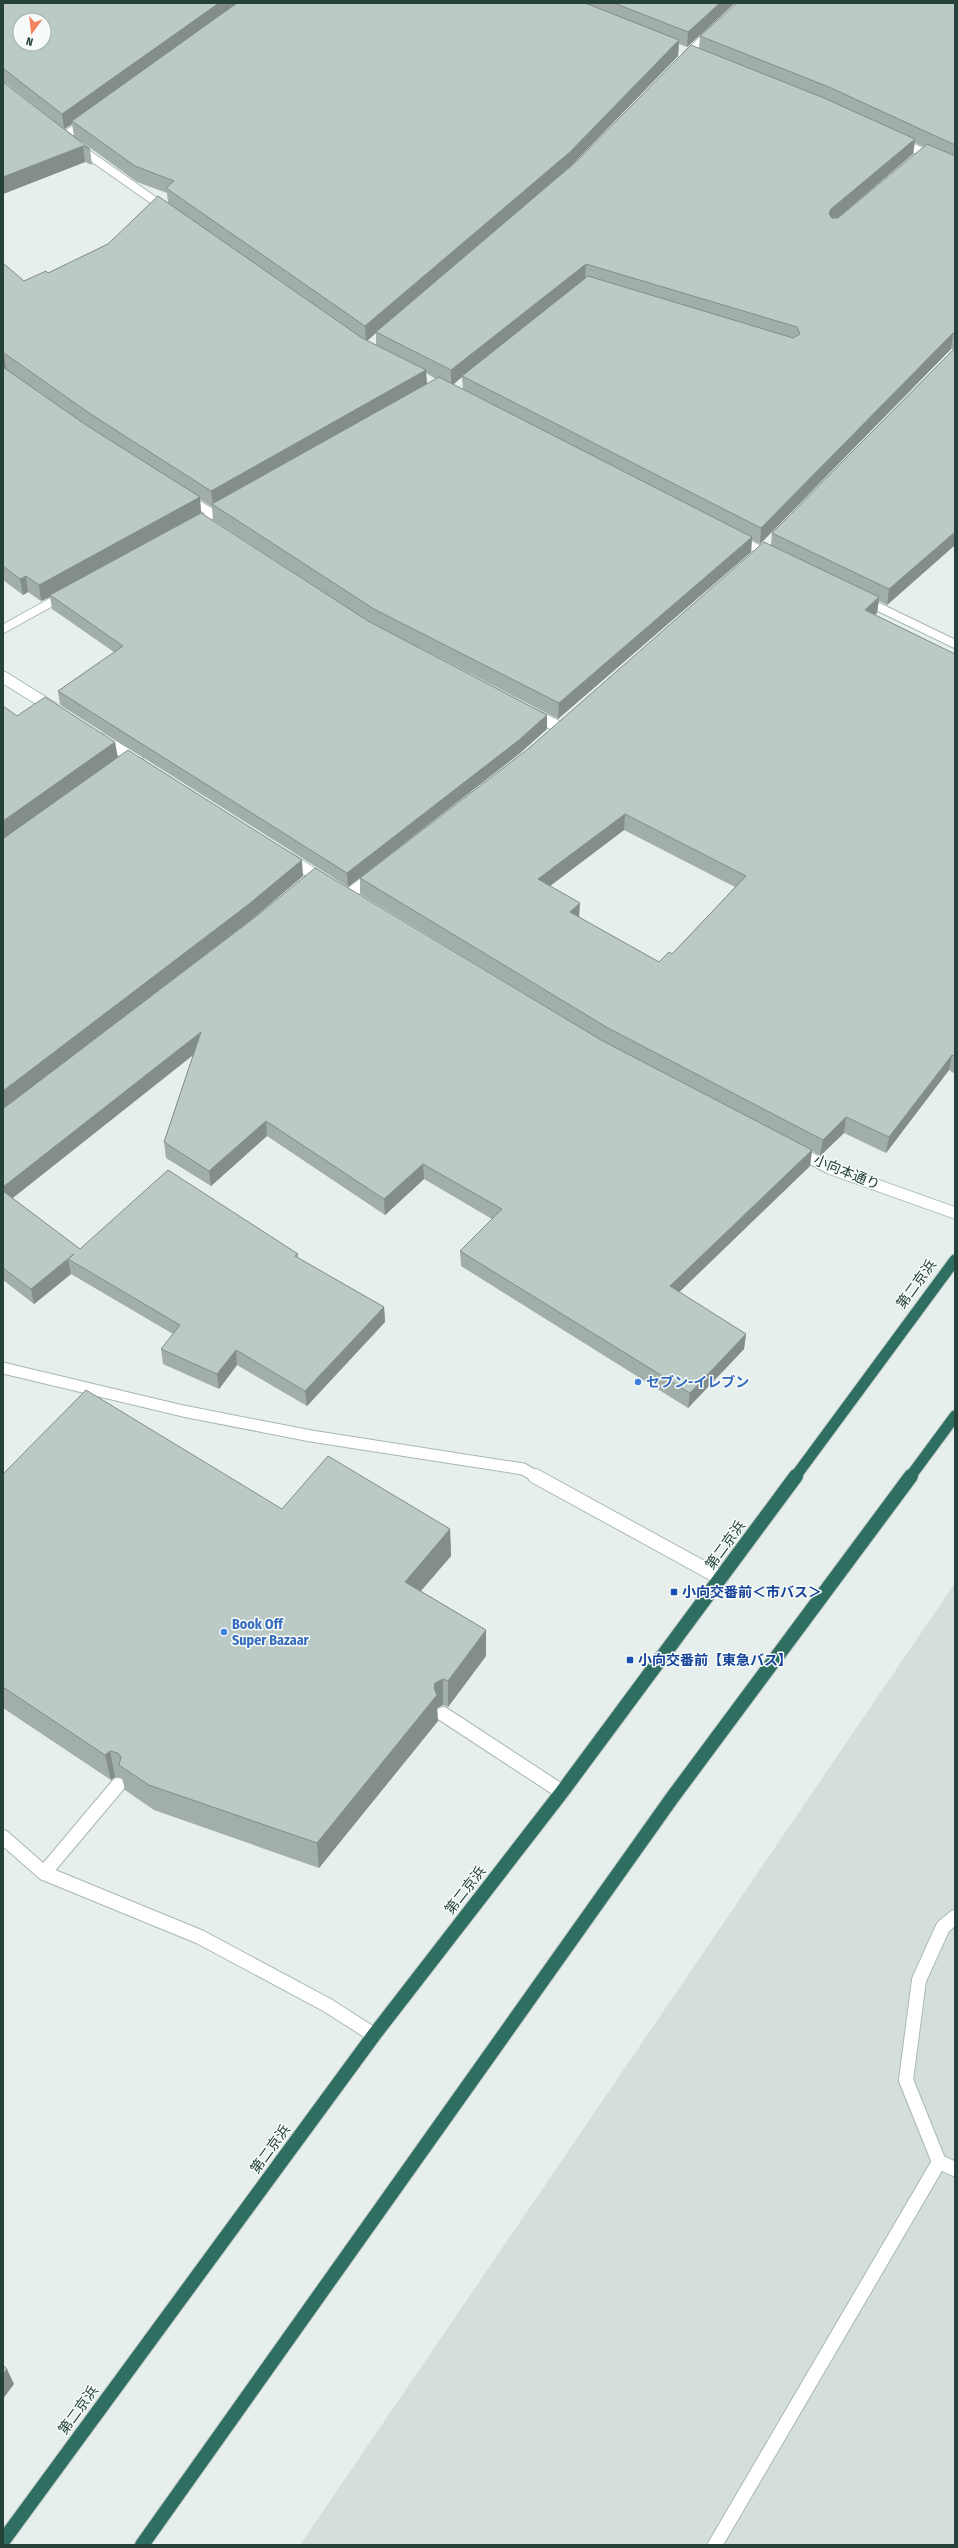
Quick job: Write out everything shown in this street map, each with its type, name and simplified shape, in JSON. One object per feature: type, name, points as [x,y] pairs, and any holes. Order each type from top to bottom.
[{"type":"highway","name":"第二京浜","points":[[3,2541],[374,2035],[562,1792],[955,1260]]},
{"type":"highway","points":[[142,2545],[672,1798],[955,1416]]},
{"type":"street","points":[[679,63],[720,24]]},
{"type":"street","points":[[90,118],[61,134],[171,213]]},
{"type":"street","points":[[888,137],[921,155],[955,167]]},
{"type":"street","points":[[181,493],[213,514]]},
{"type":"street","points":[[182,531],[234,502]]},
{"type":"street","points":[[203,520],[216,528]]},
{"type":"street","points":[[726,533],[764,548],[783,561]]},
{"type":"street","points":[[750,560],[764,548]]},
{"type":"street","points":[[3,629],[72,591]]},
{"type":"street","points":[[855,596],[955,644]]},
{"type":"street","points":[[3,677],[64,715]]},
{"type":"street","points":[[524,710],[559,728]]},
{"type":"street","points":[[91,732],[128,759],[144,766]]},
{"type":"street","points":[[282,854],[361,904]]},
{"type":"street","points":[[348,895],[379,871]]},
{"type":"street","points":[[303,885],[315,875]]},
{"type":"street","name":"小向本通り","points":[[787,1146],[829,1168],[955,1213]]},
{"type":"street","points":[[3,1368],[183,1411],[304,1434],[523,1469],[721,1578]]},
{"type":"street","points":[[443,1714],[562,1792]]},
{"type":"street","points":[[44,1872],[118,1785]]},
{"type":"street","points":[[3,1837],[44,1872],[200,1937],[327,2005],[374,2035]]},
{"type":"street","points":[[955,1917],[943,1927],[919,1980],[906,2080],[940,2162],[955,2169]]},
{"type":"street","points":[[715,2545],[940,2162]]},
{"type":"shaded area","points":[[955,1583],[955,2545],[300,2545]]},
{"type":"building","points":[[3,3],[219,3],[62,114],[4,69]]},
{"type":"building","points":[[237,3],[585,3],[679,40],[570,152],[365,326],[166,188],[174,181],[135,166],[72,121]]},
{"type":"building","points":[[614,3],[720,3],[688,32]]},
{"type":"building","points":[[737,3],[955,3],[955,145],[829,87],[700,36]]},
{"type":"building","points":[[691,45],[824,98],[915,139],[831,209],[829,214],[832,218],[838,218],[927,144],[955,156],[955,333],[953,333],[761,528],[462,376],[588,276],[793,338],[800,334],[797,327],[586,264],[451,370],[376,332],[577,161]]},
{"type":"building","points":[[3,82],[90,149],[83,146],[3,177]]},
{"type":"building","points":[[158,196],[362,338],[426,370],[211,491],[92,415],[4,353],[3,354],[3,263],[24,281],[46,271],[48,273],[108,244]]},
{"type":"building","points":[[955,348],[955,532],[889,589],[772,533]]},
{"type":"building","points":[[3,367],[86,425],[200,497],[39,585],[26,576],[20,579],[3,566]]},
{"type":"building","points":[[439,377],[752,537],[559,703],[374,609],[212,504]]},
{"type":"building","points":[[201,513],[368,621],[547,715],[519,740],[347,873],[58,691],[123,646],[50,595]]},
{"type":"building","points":[[764,542],[879,597],[865,610],[955,654],[955,1056],[952,1055],[889,1137],[846,1117],[823,1140],[608,1028],[360,878],[528,749]],"holes":[[[625,814],[746,876],[672,954],[669,952],[659,962],[570,912],[580,903],[538,879]]]},
{"type":"building","points":[[45,697],[115,742],[3,821],[3,706],[17,716]]},
{"type":"building","points":[[128,750],[302,860],[249,904],[3,1091],[3,838]]},
{"type":"building","points":[[315,868],[601,1040],[812,1150],[670,1286],[746,1334],[690,1393],[460,1251],[502,1209],[423,1164],[384,1199],[266,1121],[209,1171],[164,1142],[201,1032],[3,1187],[3,1108],[258,915]]},
{"type":"building","points":[[168,1170],[298,1254],[295,1256],[384,1307],[305,1391],[236,1350],[217,1374],[161,1349],[180,1325],[68,1259],[74,1254],[31,1289],[3,1268],[3,1191],[80,1249]]},
{"type":"building","name":"Book Off Super Bazaar","points":[[86,1390],[282,1509],[328,1456],[450,1529],[405,1582],[486,1630],[448,1681],[443,1679],[435,1683],[434,1688],[437,1695],[317,1843],[149,1785],[119,1765],[121,1757],[118,1753],[110,1751],[105,1755],[3,1687],[3,1474]]},
{"type":"building","points":[[3,2365],[7,2369],[3,2374]]},
{"type":"place","name":"セブン-イレブン","points":[[638,1382]]},
{"type":"place","name":"小向交番前＜市バス＞","points":[[674,1592]]},
{"type":"place","name":"Book Off Super Bazaar","points":[[224,1632]]},
{"type":"place","name":"小向交番前【東急バス】","points":[[630,1660]]}]
